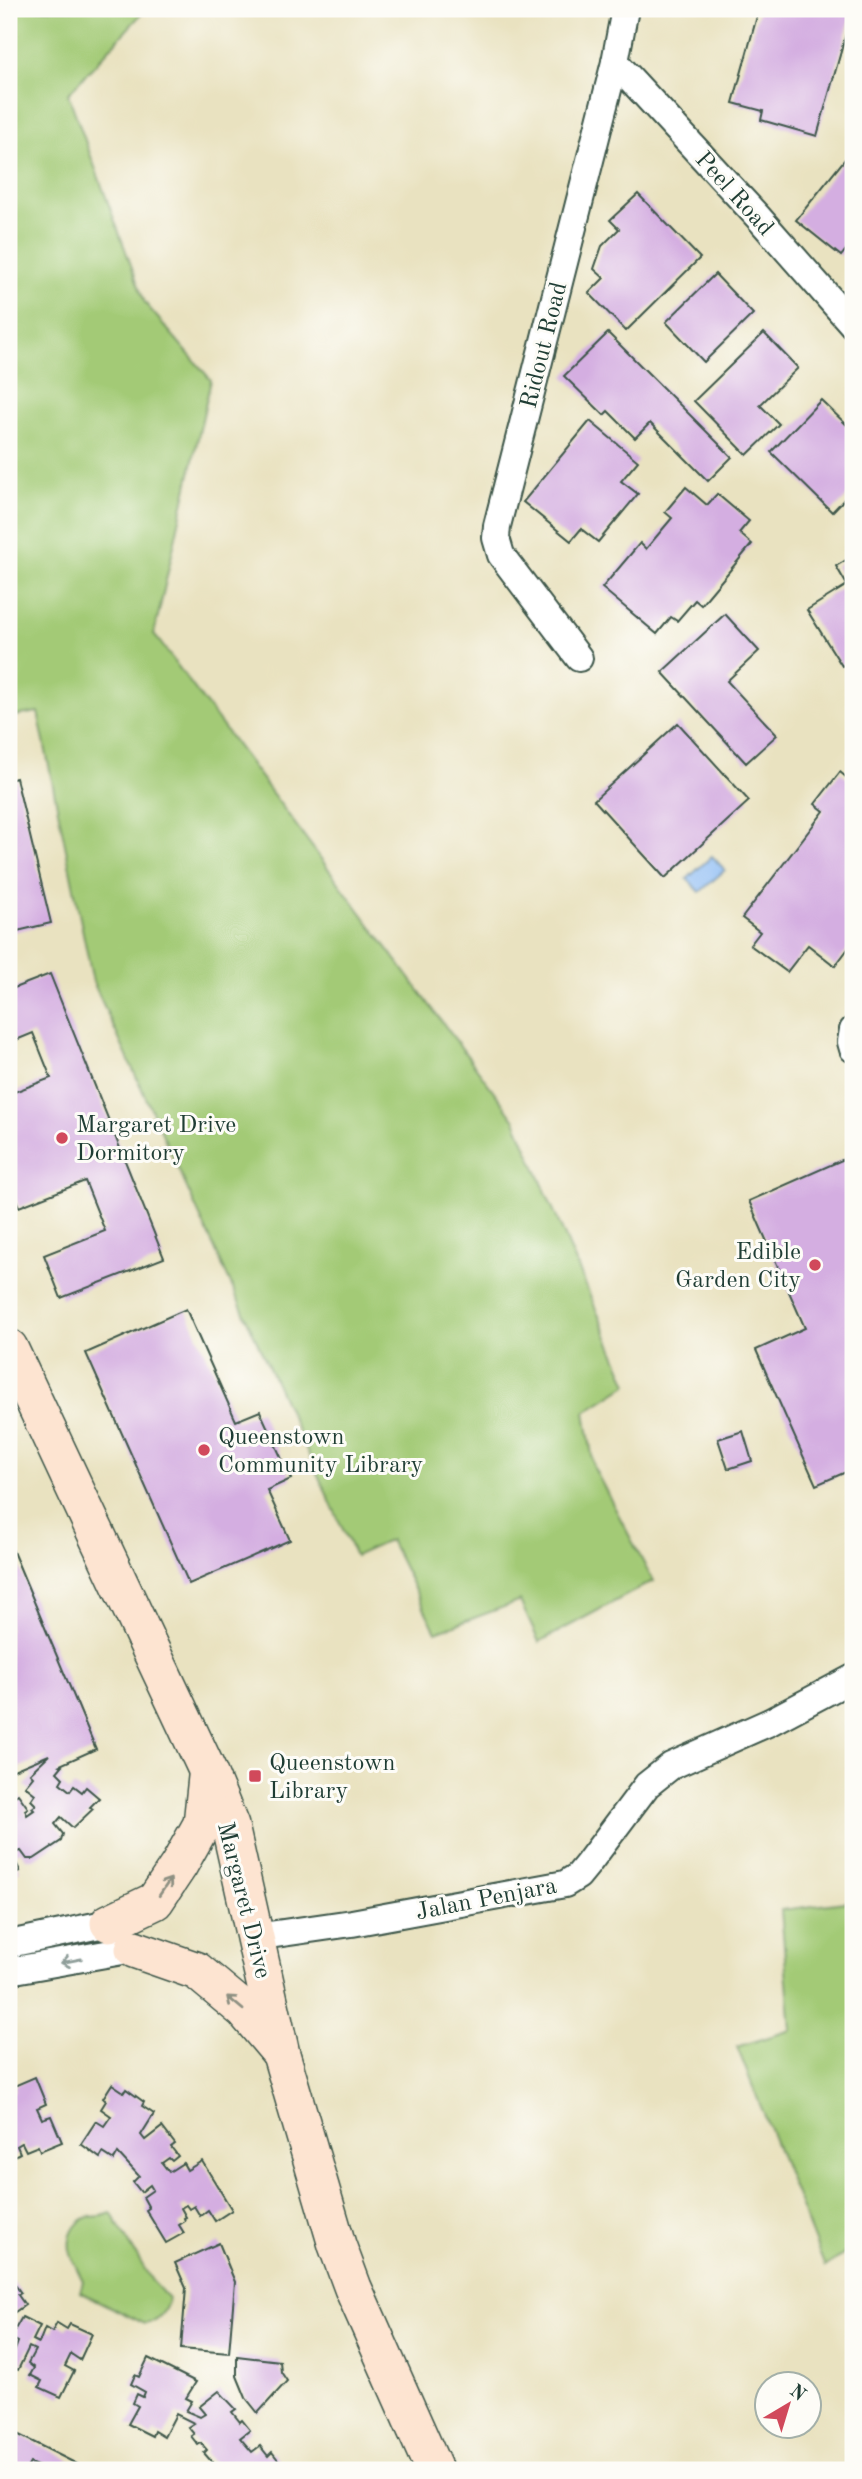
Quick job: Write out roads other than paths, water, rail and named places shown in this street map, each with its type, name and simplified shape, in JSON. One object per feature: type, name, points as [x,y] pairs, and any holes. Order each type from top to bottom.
[{"type":"street","name":"Ridout Road","points":[[579,658],[501,555],[496,538],[615,62],[625,9]]},
{"type":"street","name":"Peel Road","points":[[615,62],[758,217],[853,326]]},
{"type":"street","points":[[853,1030],[853,1049]]},
{"type":"street","name":"Margaret Drive","points":[[9,1348],[208,1772],[230,1826],[281,2053],[337,2245],[433,2470]]},
{"type":"street","name":"Jalan Penjara","points":[[256,1937],[352,1923],[565,1884],[578,1876],[647,1785],[671,1766],[770,1722],[853,1678]]},
{"type":"street","points":[[9,1944],[109,1923],[155,1901],[180,1865],[202,1824],[208,1772]]},
{"type":"street","points":[[9,1971],[134,1949],[197,1971],[245,2011],[281,2053]]},
{"type":"water","points":[[712,856],[725,870],[700,892],[687,879]]},
{"type":"place","name":"Margaret Drive Dormitory","points":[[62,1138]]},
{"type":"place","name":"Edible Garden City","points":[[815,1265]]},
{"type":"place","name":"Queenstown Community Library","points":[[204,1450]]},
{"type":"place","name":"Queenstown Library","points":[[255,1776]]}]
